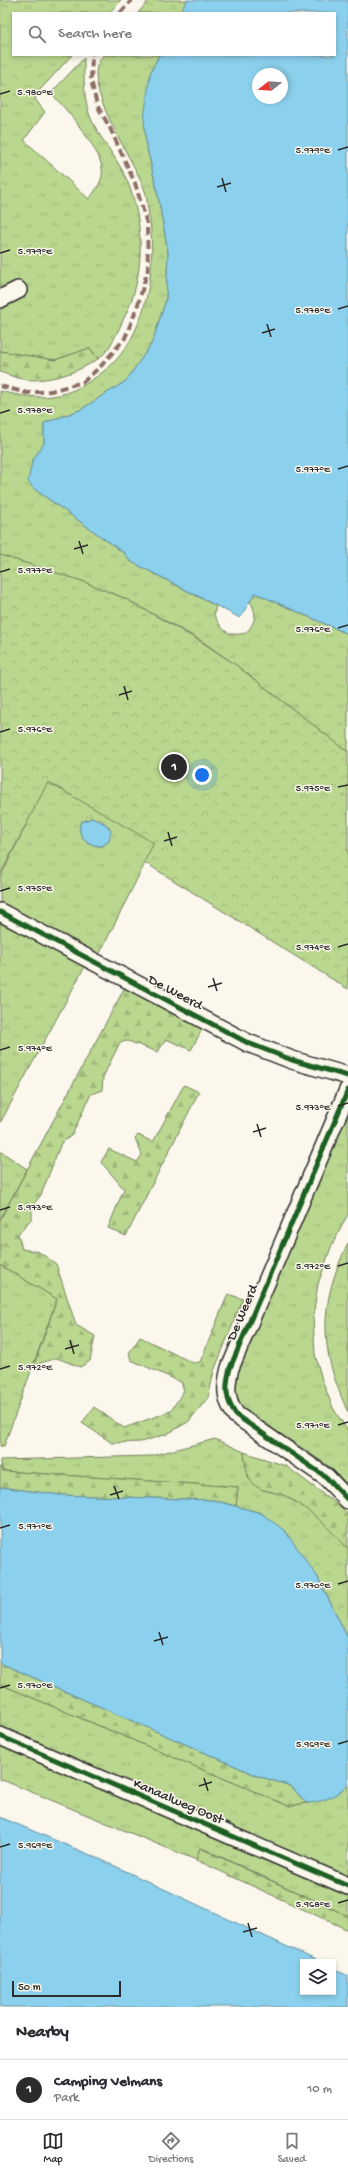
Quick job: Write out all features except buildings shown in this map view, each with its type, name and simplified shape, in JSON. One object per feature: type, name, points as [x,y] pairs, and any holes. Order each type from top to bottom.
[{"type":"street","points":[[0,299],[18,290]]},
{"type":"street","name":"De Weerd","points":[[0,912],[248,1043],[292,1060],[348,1076]]},
{"type":"street","name":"De Weerd","points":[[348,1090],[230,1368],[225,1386],[230,1406],[236,1415],[326,1477],[348,1500]]},
{"type":"street","name":"Kanaalweg Oost","points":[[0,1736],[348,1886]]},
{"type":"green space","points":[[0,0],[121,0],[110,12],[12,12],[12,56],[71,56],[38,92],[35,99],[45,112],[24,140],[89,199],[101,181],[102,168],[100,159],[81,129],[51,93],[84,58],[85,90],[89,113],[92,121],[121,168],[129,185],[139,223],[139,263],[137,282],[131,301],[110,346],[98,359],[90,348],[55,360],[0,351],[0,293],[3,291],[0,288]]},
{"type":"green space","points":[[149,0],[187,0],[181,12],[139,12]]},
{"type":"green space","points":[[102,56],[159,56],[150,74],[146,144],[157,190],[168,252],[166,300],[152,343],[126,381],[80,410],[44,423],[44,443],[32,462],[33,488],[124,553],[130,561],[216,606],[214,615],[226,632],[234,634],[246,633],[252,625],[255,614],[250,601],[255,593],[348,634],[348,752],[236,665],[200,640],[124,598],[82,581],[0,555],[0,391],[29,396],[55,396],[67,393],[91,380],[104,371],[119,356],[131,339],[140,319],[147,297],[152,251],[151,229],[146,196],[144,188],[113,127],[99,94],[96,79],[98,63]]},
{"type":"green space","points":[[90,348],[98,359],[82,368],[57,377],[39,380],[26,380],[0,372],[0,351],[55,360]]},
{"type":"green space","points":[[0,555],[82,581],[124,598],[200,641],[236,665],[348,752],[348,989],[144,862],[154,843],[48,782],[0,875]]},
{"type":"green space","points":[[47,782],[131,827],[155,843],[100,953],[95,955],[0,906],[0,878]],"holes":[[[92,818],[101,820],[109,827],[109,841],[102,846],[97,846],[84,839],[80,831],[80,827],[81,822]]]},
{"type":"green space","points":[[0,923],[85,966],[0,1123]]},
{"type":"green space","points":[[125,987],[204,1026],[191,1050],[166,1039],[158,1052],[128,1041],[120,1042],[103,1077],[102,1090],[91,1094],[72,1135],[61,1143],[41,1195],[32,1206],[32,1218],[18,1234],[22,1249],[39,1252],[56,1264],[76,1325],[95,1336],[90,1361],[80,1367],[57,1358],[34,1365],[57,1299],[0,1265],[0,1220]]},
{"type":"green space","points":[[184,1085],[199,1092],[126,1236],[108,1228],[124,1189],[101,1162],[109,1149],[137,1162],[142,1155],[135,1138],[138,1135],[153,1142]]},
{"type":"green space","points":[[348,1111],[348,1214],[331,1247],[318,1284],[313,1317],[315,1354],[322,1380],[333,1408],[348,1431],[348,1485],[330,1467],[293,1442],[246,1415],[235,1399],[234,1379]]},
{"type":"green space","points":[[0,1151],[27,1169],[0,1220]]},
{"type":"green space","points":[[348,1243],[348,1412],[338,1389],[332,1368],[327,1348],[326,1328],[327,1307],[331,1287]]},
{"type":"green space","points":[[0,1265],[57,1299],[4,1446],[0,1446]]},
{"type":"green space","points":[[228,1294],[243,1299],[214,1371],[208,1398],[188,1422],[167,1434],[141,1442],[112,1443],[82,1423],[94,1407],[124,1428],[171,1411],[184,1390],[181,1382],[131,1360],[129,1353],[140,1337],[193,1363],[200,1362]]},
{"type":"green space","points":[[215,1439],[244,1452],[248,1477],[263,1490],[284,1495],[315,1514],[348,1548],[348,1638],[317,1576],[261,1513],[236,1506],[238,1487],[3,1471],[0,1460],[151,1456]]},
{"type":"green space","points":[[244,1452],[286,1466],[342,1508],[348,1515],[348,1548],[303,1506],[281,1494],[256,1487],[247,1473]]},
{"type":"green space","points":[[0,1466],[3,1471],[238,1487],[236,1506],[213,1500],[60,1495],[0,1487]]},
{"type":"green space","points":[[0,1663],[258,1776],[291,1786],[306,1803],[289,1806],[0,1684]]},
{"type":"green space","points":[[0,1684],[289,1806],[328,1798],[342,1790],[348,1784],[348,1876],[316,1864],[0,1727]]},
{"type":"green space","points":[[0,1739],[348,1890],[348,1916],[202,1848],[200,1848],[196,1860],[0,1779]]},
{"type":"green space","points":[[200,1848],[348,1916],[348,1930],[196,1860]]},
{"type":"water","points":[[187,0],[348,0],[348,634],[255,593],[240,618],[130,561],[124,553],[33,488],[28,481],[32,462],[44,443],[44,423],[80,410],[126,381],[152,343],[166,300],[168,252],[157,190],[146,144],[144,119],[150,74],[159,56],[336,56],[336,12],[181,12]]},
{"type":"water","points":[[92,818],[106,824],[111,831],[109,841],[102,846],[97,846],[88,842],[84,839],[80,831],[81,822]]},
{"type":"water","points":[[0,1487],[60,1495],[213,1500],[261,1513],[285,1531],[317,1576],[348,1638],[348,1784],[329,1798],[318,1802],[306,1803],[291,1786],[258,1776],[0,1663]]},
{"type":"water","points":[[0,1817],[102,1860],[314,1959],[300,1959],[300,1995],[336,1995],[336,1970],[348,1976],[348,2007],[0,2007]]},
{"type":"marked path","points":[[121,12],[132,0]]},
{"type":"marked path","points":[[0,386],[27,393],[51,391],[83,382],[101,366],[125,338],[137,308],[148,269],[147,224],[135,183],[110,128],[97,105],[91,80],[92,56]]},
{"type":"cycle path","points":[[0,912],[248,1043],[292,1060],[348,1076]]},
{"type":"cycle path","points":[[348,1090],[230,1368],[227,1381],[228,1398],[236,1415],[326,1477],[348,1500]]},
{"type":"cycle path","points":[[0,1736],[348,1886]]},
{"type":"place","name":"Camping Velmans","points":[[174,767]]}]
